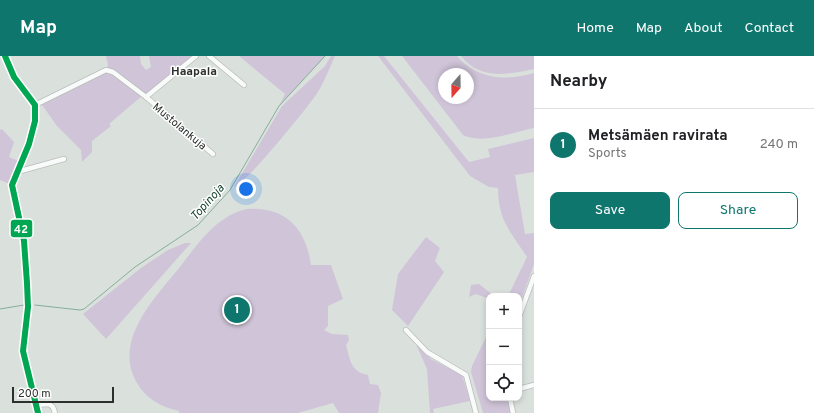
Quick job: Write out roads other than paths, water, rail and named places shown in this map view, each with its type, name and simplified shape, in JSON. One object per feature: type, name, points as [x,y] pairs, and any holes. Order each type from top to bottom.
[{"type":"street","points":[[5,56],[14,77],[35,105],[33,132],[12,186],[24,241],[27,283],[28,307],[23,351],[38,413]]},
{"type":"street","points":[[146,98],[196,56]]},
{"type":"street","points":[[209,56],[244,85]]},
{"type":"street","name":"Mustolankuja","points":[[35,105],[106,70],[113,72],[213,154]]},
{"type":"street","points":[[17,172],[64,159]]},
{"type":"street","points":[[522,309],[534,276]]},
{"type":"street","points":[[406,330],[431,355],[466,375],[476,413]]},
{"type":"street","points":[[522,388],[534,385]]},
{"type":"street","points":[[511,401],[513,413]]},
{"type":"street","points":[[36,405],[49,404],[53,407],[55,413]]},
{"type":"waterway","name":"Topinoja","points":[[35,305],[80,310],[84,309],[135,267],[198,225],[230,190],[279,106],[325,56]]},
{"type":"waterway","name":"Topinoja","points":[[0,309],[24,305]]},
{"type":"place","name":"Metsämäen ravirata","points":[[237,310]]},
{"type":"district","name":"Haapala","points":[[194,71]]}]
